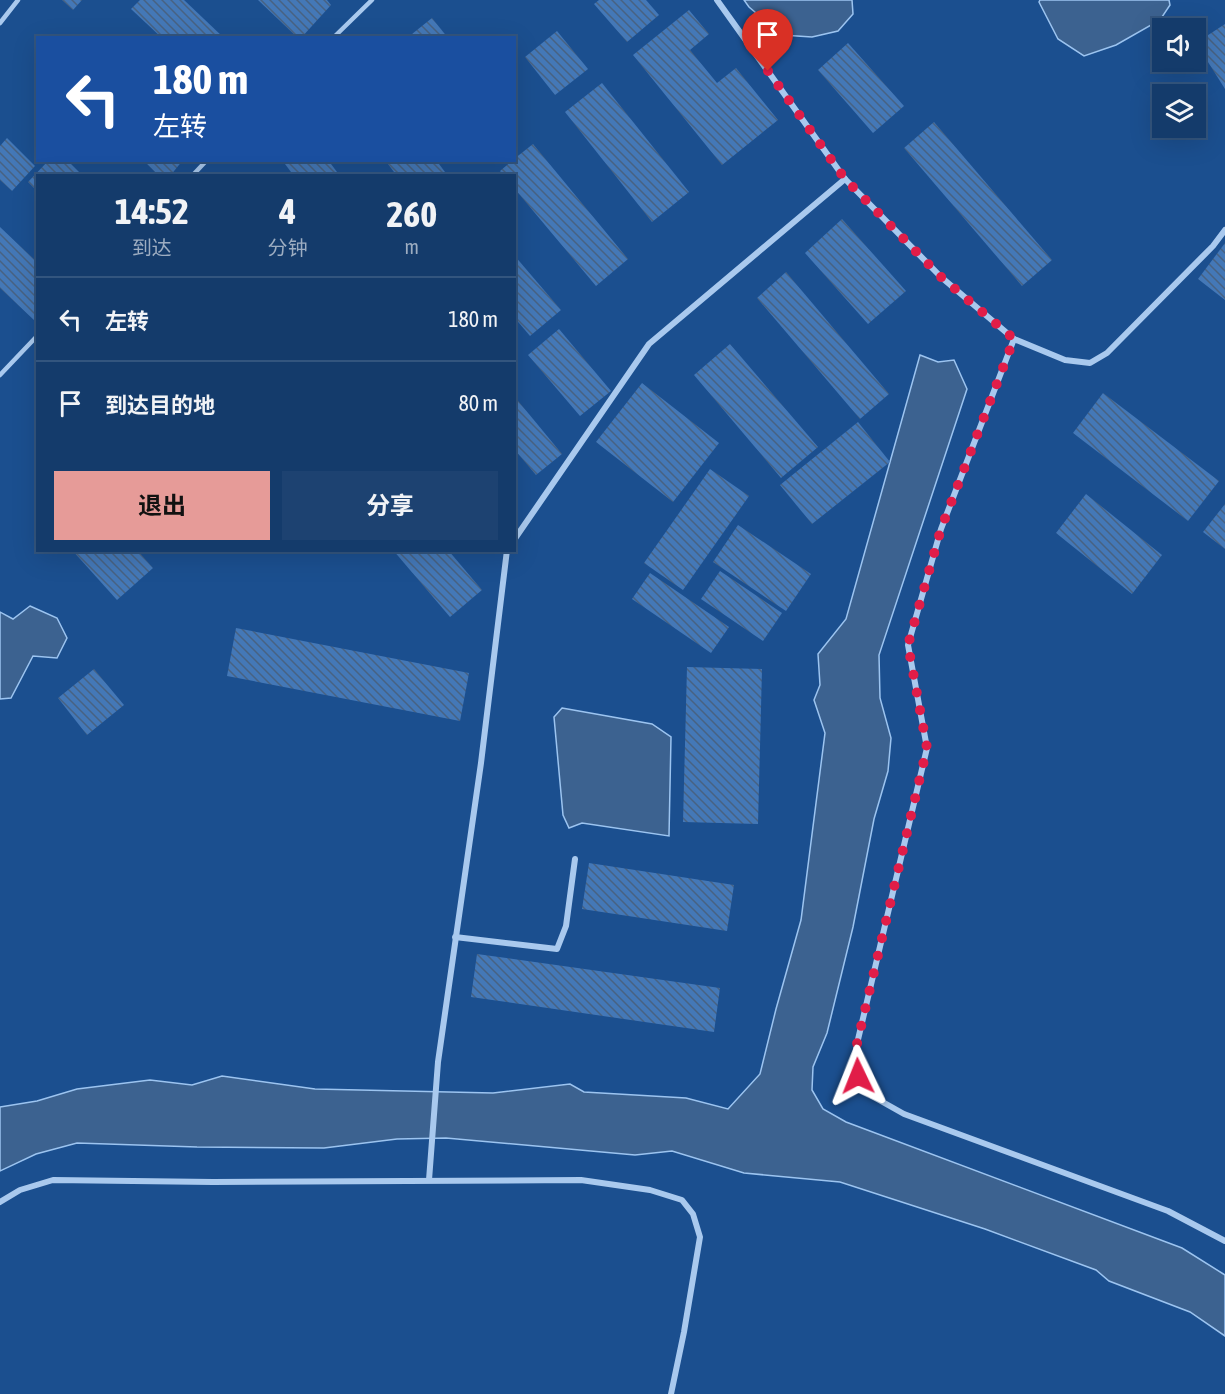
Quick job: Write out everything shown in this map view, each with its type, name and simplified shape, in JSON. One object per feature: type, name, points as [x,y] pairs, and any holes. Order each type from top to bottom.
[{"type":"street","points":[[717,0],[845,179],[941,277],[1014,339],[1065,360],[1090,363],[1107,353],[1214,246],[1225,230]]},
{"type":"street","points":[[516,537],[649,344],[845,179]]},
{"type":"street","points":[[1014,339],[941,529],[908,645],[927,748],[856,1048],[858,1076],[872,1096],[904,1114],[1168,1211],[1225,1241]]},
{"type":"street","points":[[429,1180],[438,1062],[481,763],[507,552]]},
{"type":"street","points":[[455,937],[557,949],[566,926],[575,859]]},
{"type":"street","points":[[0,1202],[20,1191],[53,1180],[213,1182],[581,1180],[650,1190],[682,1200],[693,1214],[700,1237],[671,1394]]},
{"type":"lane","points":[[0,23],[18,0]]},
{"type":"lane","points":[[335,36],[372,0]]},
{"type":"lane","points":[[194,174],[205,162]]},
{"type":"lane","points":[[0,375],[36,337]]},
{"type":"water","points":[[744,0],[852,0],[853,14],[838,31],[812,37],[782,35]]},
{"type":"water","points":[[1040,0],[1169,0],[1170,5],[1161,18],[1152,18],[1152,25],[1116,45],[1084,56],[1058,39]]},
{"type":"water","points":[[920,355],[938,362],[954,360],[967,389],[879,655],[880,698],[891,738],[888,771],[874,819],[853,927],[827,1033],[813,1067],[812,1090],[823,1109],[846,1122],[1182,1248],[1225,1275],[1225,1336],[1190,1312],[1109,1281],[1096,1270],[985,1229],[840,1182],[744,1173],[672,1151],[635,1155],[446,1138],[397,1139],[324,1148],[77,1143],[36,1154],[0,1171],[0,1107],[37,1101],[77,1089],[150,1080],[192,1085],[222,1076],[315,1089],[493,1093],[570,1084],[584,1092],[686,1098],[728,1109],[760,1074],[801,920],[825,733],[814,700],[820,685],[818,654],[846,619]]},
{"type":"water","points":[[30,606],[57,618],[67,638],[57,658],[33,656],[11,698],[0,699],[0,612],[13,619]]},
{"type":"water","points":[[562,708],[652,724],[671,737],[669,836],[582,823],[569,828],[563,815],[554,717]]},
{"type":"building","points":[[62,0],[82,0],[73,10]]},
{"type":"building","points":[[140,0],[184,0],[222,36],[160,36],[131,9]]},
{"type":"building","points":[[258,0],[327,0],[331,5],[303,36],[296,36]]},
{"type":"building","points":[[599,0],[646,0],[659,15],[627,42],[594,4]]},
{"type":"building","points":[[689,10],[709,34],[690,50],[717,83],[736,68],[778,120],[722,165],[633,55]]},
{"type":"building","points":[[432,18],[446,36],[410,36]]},
{"type":"building","points":[[1225,24],[1225,89],[1206,59],[1206,36]]},
{"type":"building","points":[[557,31],[588,69],[555,95],[525,57]]},
{"type":"building","points":[[848,43],[904,106],[873,133],[818,70]]},
{"type":"building","points":[[602,83],[689,192],[652,222],[565,112]]},
{"type":"building","points":[[934,122],[1052,260],[1022,286],[904,148]]},
{"type":"building","points":[[7,138],[35,166],[12,191],[0,180],[0,146]]},
{"type":"building","points":[[533,144],[628,259],[596,286],[516,190],[516,174],[502,174],[500,171],[511,162],[516,162],[516,158]]},
{"type":"building","points":[[47,162],[69,162],[81,174],[36,174],[36,190],[28,182]]},
{"type":"building","points":[[145,162],[181,162],[172,174],[157,174]]},
{"type":"building","points":[[284,162],[330,162],[338,174],[292,174]]},
{"type":"building","points":[[386,162],[438,162],[446,174],[396,174]]},
{"type":"building","points":[[842,219],[906,291],[868,324],[805,253]]},
{"type":"building","points":[[0,227],[36,261],[36,320],[0,288]]},
{"type":"building","points":[[1225,243],[1225,300],[1198,279]]},
{"type":"building","points":[[516,257],[561,310],[530,336],[516,319]]},
{"type":"building","points":[[786,272],[889,394],[860,419],[757,298]]},
{"type":"building","points":[[559,329],[611,391],[580,416],[528,355]]},
{"type":"building","points":[[730,344],[818,447],[781,478],[694,375]]},
{"type":"building","points":[[642,383],[719,443],[673,502],[596,442]]},
{"type":"building","points":[[1103,393],[1219,481],[1188,521],[1073,433]]},
{"type":"building","points":[[516,398],[562,454],[536,475],[516,451]]},
{"type":"building","points":[[858,422],[890,462],[812,524],[780,485]]},
{"type":"building","points":[[710,469],[749,496],[683,590],[644,563]]},
{"type":"building","points":[[1086,494],[1162,555],[1132,594],[1056,533]]},
{"type":"building","points":[[1225,504],[1225,549],[1203,532]]},
{"type":"building","points":[[738,525],[811,574],[786,611],[713,562]]},
{"type":"building","points":[[74,552],[139,552],[153,568],[117,600]]},
{"type":"building","points":[[395,552],[450,552],[482,590],[450,617]]},
{"type":"building","points":[[720,571],[782,613],[763,641],[701,599]]},
{"type":"building","points":[[650,573],[729,627],[711,653],[632,599]]},
{"type":"building","points":[[236,628],[469,673],[460,721],[227,676]]},
{"type":"building","points":[[687,667],[762,669],[758,824],[683,822]]},
{"type":"building","points":[[94,669],[124,705],[87,735],[58,698]]},
{"type":"building","points":[[589,863],[734,885],[727,931],[582,909]]},
{"type":"building","points":[[477,954],[720,988],[714,1032],[471,997]]},
{"type":"route","points":[[768,71],[845,179],[941,277],[1014,339],[941,529],[908,645],[927,748],[856,1048],[858,1076]]}]
